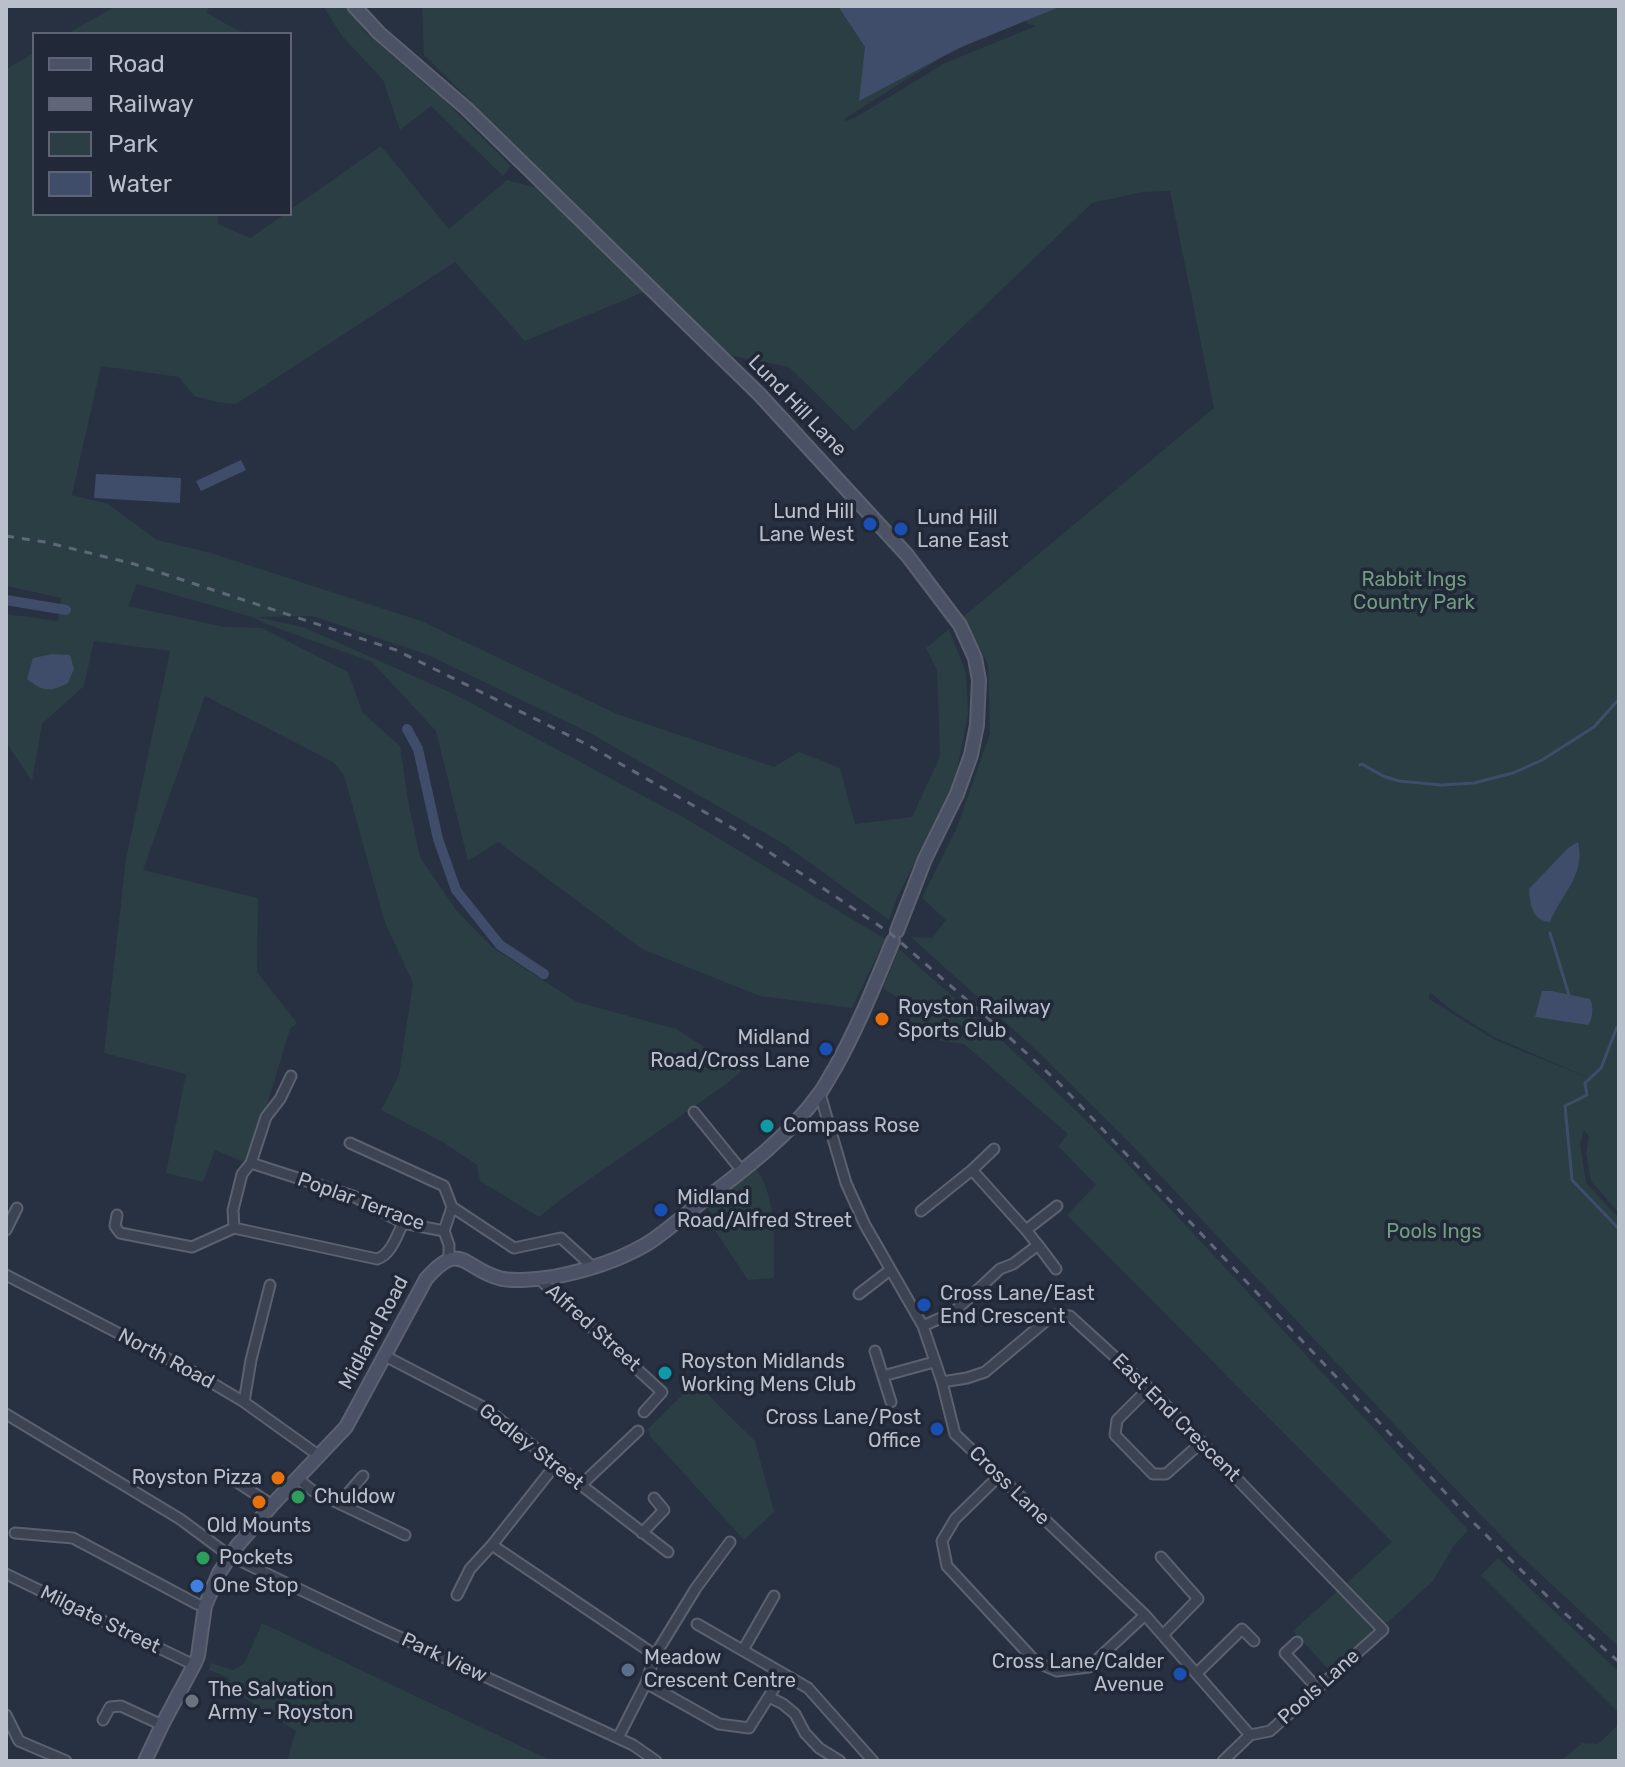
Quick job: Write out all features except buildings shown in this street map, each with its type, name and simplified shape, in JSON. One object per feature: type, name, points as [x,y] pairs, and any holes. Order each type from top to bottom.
[{"type":"main road","name":"Lund Hill Lane","points":[[354,6],[379,33],[467,109],[770,404],[907,555],[960,625],[975,658],[979,680],[977,725],[971,755],[858,1025],[820,1094]]},
{"type":"main road","points":[[449,1258],[459,1259],[503,1279],[550,1278],[594,1268],[645,1245],[742,1171],[780,1138],[820,1094]]},
{"type":"main road","name":"Midland Road","points":[[145,1761],[198,1656],[205,1606],[230,1556],[272,1505],[351,1420],[426,1279],[449,1258]]},
{"type":"street","points":[[234,1228],[233,1210],[242,1174],[251,1163],[266,1117],[280,1099],[291,1076]]},
{"type":"street","name":"Cross Lane","points":[[820,1094],[846,1183],[865,1225],[923,1326],[955,1434],[1145,1615],[1250,1735]]},
{"type":"street","points":[[694,1112],[742,1171]]},
{"type":"street","points":[[350,1143],[444,1186],[452,1207],[514,1248],[561,1238],[594,1268]]},
{"type":"street","points":[[921,1211],[994,1149]]},
{"type":"street","name":"Poplar Terrace","points":[[251,1163],[353,1196],[403,1223],[444,1231],[449,1258]]},
{"type":"street","points":[[972,1170],[1056,1269]]},
{"type":"street","points":[[1026,1230],[1057,1206]]},
{"type":"street","points":[[444,1231],[452,1207]]},
{"type":"street","points":[[6,1230],[17,1208]]},
{"type":"street","points":[[117,1215],[115,1226],[120,1233],[192,1247],[234,1228],[377,1259],[387,1252],[403,1223]]},
{"type":"street","points":[[923,1326],[954,1312],[1000,1269],[1013,1264],[1038,1245]]},
{"type":"street","points":[[859,1294],[890,1270]]},
{"type":"street","name":"North Road","points":[[6,1275],[197,1374],[244,1402],[318,1455]]},
{"type":"street","name":"Alfred Street","points":[[538,1278],[662,1392],[644,1412]]},
{"type":"street","points":[[244,1402],[270,1285]]},
{"type":"street","name":"East End Crescent","points":[[942,1382],[985,1372],[1053,1315],[1070,1316],[1149,1388],[1383,1630]]},
{"type":"street","points":[[875,1351],[891,1402]]},
{"type":"street","name":"Godley Street","points":[[385,1356],[487,1409],[668,1552]]},
{"type":"street","points":[[883,1376],[934,1362]]},
{"type":"street","points":[[1149,1388],[1117,1420],[1115,1435],[1153,1474],[1166,1474],[1202,1442]]},
{"type":"street","name":"Park View","points":[[6,1414],[180,1519],[230,1556],[633,1745],[656,1761]]},
{"type":"street","points":[[581,1485],[638,1431]]},
{"type":"street","points":[[457,1595],[470,1569],[556,1464]]},
{"type":"street","points":[[222,1472],[272,1505]]},
{"type":"street","points":[[342,1503],[363,1476]]},
{"type":"street","points":[[999,1476],[955,1519],[942,1541],[947,1566],[1036,1662],[1057,1671],[1089,1667],[1145,1615]]},
{"type":"street","points":[[297,1478],[313,1491],[405,1535]]},
{"type":"street","points":[[642,1533],[668,1513],[654,1498]]},
{"type":"street","points":[[15,1533],[73,1538],[205,1606]]},
{"type":"street","points":[[618,1738],[646,1683],[655,1655],[696,1588],[730,1542]]},
{"type":"street","points":[[492,1545],[655,1655]]},
{"type":"street","points":[[1161,1557],[1198,1599],[1163,1635]]},
{"type":"street","name":"Milgate Street","points":[[6,1574],[194,1665]]},
{"type":"street","points":[[743,1650],[774,1596]]},
{"type":"street","points":[[697,1624],[808,1688],[873,1761]]},
{"type":"street","points":[[1197,1673],[1242,1629],[1254,1641]]},
{"type":"street","name":"Pools Lane","points":[[1223,1761],[1250,1735],[1270,1731],[1383,1630]]},
{"type":"street","points":[[1297,1642],[1285,1653],[1318,1689]]},
{"type":"street","points":[[646,1683],[719,1724],[749,1728],[783,1674]]},
{"type":"street","points":[[769,1697],[795,1714],[805,1733],[819,1748],[840,1761]]},
{"type":"street","points":[[103,1720],[110,1707],[121,1706],[162,1725]]},
{"type":"street","points":[[6,1715],[19,1741],[66,1761]]},
{"type":"green space","points":[[116,6],[209,6],[207,13],[243,32],[70,32]]},
{"type":"green space","points":[[323,6],[347,6],[365,32],[446,102],[511,166],[503,176],[431,106],[400,130],[383,80],[342,36]]},
{"type":"green space","points":[[422,6],[1619,6],[1619,1213],[1591,1181],[1586,1154],[1589,1136],[1584,1130],[1580,1144],[1586,1183],[1619,1218],[1619,1647],[1520,1555],[1439,1472],[1127,1140],[1034,1048],[911,937],[932,938],[946,920],[922,898],[957,827],[990,734],[988,664],[963,617],[1214,408],[1170,191],[1143,192],[1092,203],[854,431],[789,367],[728,355],[424,55]],"holes":[[[1024,18],[1028,24],[1036,26],[945,63],[856,117],[844,119],[944,56]],[[1430,992],[1450,1009],[1494,1037],[1596,1081],[1495,1040],[1429,999]]]},
{"type":"green space","points":[[32,54],[32,216],[218,216],[218,224],[250,238],[282,216],[292,216],[292,209],[381,146],[449,229],[507,180],[541,189],[644,292],[525,341],[455,262],[236,404],[194,396],[179,377],[101,366],[72,495],[108,504],[157,540],[211,553],[421,621],[617,714],[774,767],[799,752],[840,768],[855,824],[912,817],[940,757],[937,670],[926,648],[949,629],[966,673],[968,715],[954,784],[889,920],[784,844],[590,733],[428,655],[313,616],[257,617],[303,627],[454,694],[688,820],[885,939],[852,1008],[760,996],[642,949],[498,842],[468,861],[436,731],[372,662],[252,617],[137,584],[128,606],[225,627],[262,628],[348,672],[363,713],[400,746],[420,857],[456,910],[493,948],[577,1002],[676,1029],[742,1071],[539,1217],[480,1181],[477,1165],[441,1141],[381,1110],[399,1075],[413,983],[384,920],[344,775],[333,762],[205,696],[143,870],[258,898],[257,972],[297,1023],[290,1029],[249,1164],[215,1150],[203,1182],[166,1173],[186,1074],[104,1053],[126,859],[170,651],[94,641],[84,686],[42,724],[32,781],[6,742],[6,614],[58,621],[61,598],[6,586],[6,69]]},
{"type":"green space","points":[[899,949],[1085,1119],[1468,1530],[1453,1547],[1433,1581],[1332,1673],[1293,1631],[1392,1542],[1067,1215],[1096,1185],[1058,1146],[1068,1134],[964,1044],[903,1036],[914,1009],[883,988]]},
{"type":"green space","points":[[753,1163],[771,1204],[774,1278],[748,1280],[714,1229],[719,1225],[703,1201]]},
{"type":"green space","points":[[695,1382],[755,1441],[774,1512],[744,1540],[650,1436],[648,1429]]},
{"type":"green space","points":[[1498,1558],[1619,1672],[1619,1713],[1481,1575]]},
{"type":"green space","points":[[262,1623],[552,1761],[287,1761],[296,1731],[240,1695],[236,1686],[228,1683],[229,1678],[209,1670],[211,1663],[233,1670],[242,1665]]},
{"type":"green space","points":[[1619,1724],[1619,1761],[1561,1761],[1582,1743],[1598,1744]]},
{"type":"water","points":[[838,6],[1062,6],[959,48],[859,101],[865,47]]},
{"type":"water","points":[[241,460],[246,470],[201,491],[196,481]]},
{"type":"water","points":[[96,474],[181,478],[180,503],[94,498]]},
{"type":"water","points":[[52,654],[70,655],[74,669],[68,683],[51,689],[42,688],[27,679],[33,658]]},
{"type":"water","points":[[1578,842],[1580,854],[1576,875],[1550,922],[1539,919],[1533,911],[1529,889],[1568,848]]},
{"type":"water","points":[[1542,991],[1590,999],[1592,1012],[1588,1025],[1535,1017]]},
{"type":"waterway","points":[[6,600],[66,610]]},
{"type":"waterway","points":[[1360,765],[1399,781],[1441,785],[1474,783],[1513,773],[1542,760],[1594,727],[1619,699]]},
{"type":"waterway","points":[[407,729],[418,749],[438,839],[456,890],[500,945],[544,974]]},
{"type":"waterway","points":[[1550,933],[1569,995]]},
{"type":"waterway","points":[[1619,1026],[1601,1068],[1585,1083],[1587,1095],[1565,1106],[1572,1180],[1619,1229]]},
{"type":"railway","points":[[6,536],[45,542],[134,564],[396,650],[586,744],[736,830],[890,933],[1059,1083],[1474,1523],[1560,1609],[1619,1662]]},
{"type":"place","name":"Lund Hill Lane West","points":[[870,524]]},
{"type":"place","name":"Lund Hill Lane East","points":[[901,529]]},
{"type":"place","name":"Royston Railway Sports Club","points":[[882,1019]]},
{"type":"place","name":"Midland Road/Cross Lane","points":[[826,1049]]},
{"type":"place","name":"Compass Rose","points":[[767,1126]]},
{"type":"place","name":"Midland Road/Alfred Street","points":[[661,1210]]},
{"type":"place","name":"Cross Lane/East End Crescent","points":[[924,1305]]},
{"type":"place","name":"Royston Midlands Working Mens Club","points":[[665,1373]]},
{"type":"place","name":"Cross Lane/Post Office","points":[[937,1429]]},
{"type":"place","name":"Royston Pizza","points":[[278,1478]]},
{"type":"place","name":"Chuldow","points":[[298,1497]]},
{"type":"place","name":"Old Mounts","points":[[259,1502]]},
{"type":"place","name":"Pockets","points":[[203,1558]]},
{"type":"place","name":"One Stop","points":[[197,1586]]},
{"type":"place","name":"Meadow Crescent Centre","points":[[628,1670]]},
{"type":"place","name":"Cross Lane/Calder Avenue","points":[[1180,1674]]},
{"type":"place","name":"The Salvation Army - Royston","points":[[192,1701]]},
{"type":"park label","name":"Rabbit Ings Country Park","points":[[1414,592]]},
{"type":"park label","name":"Pools Ings","points":[[1434,1232]]}]
